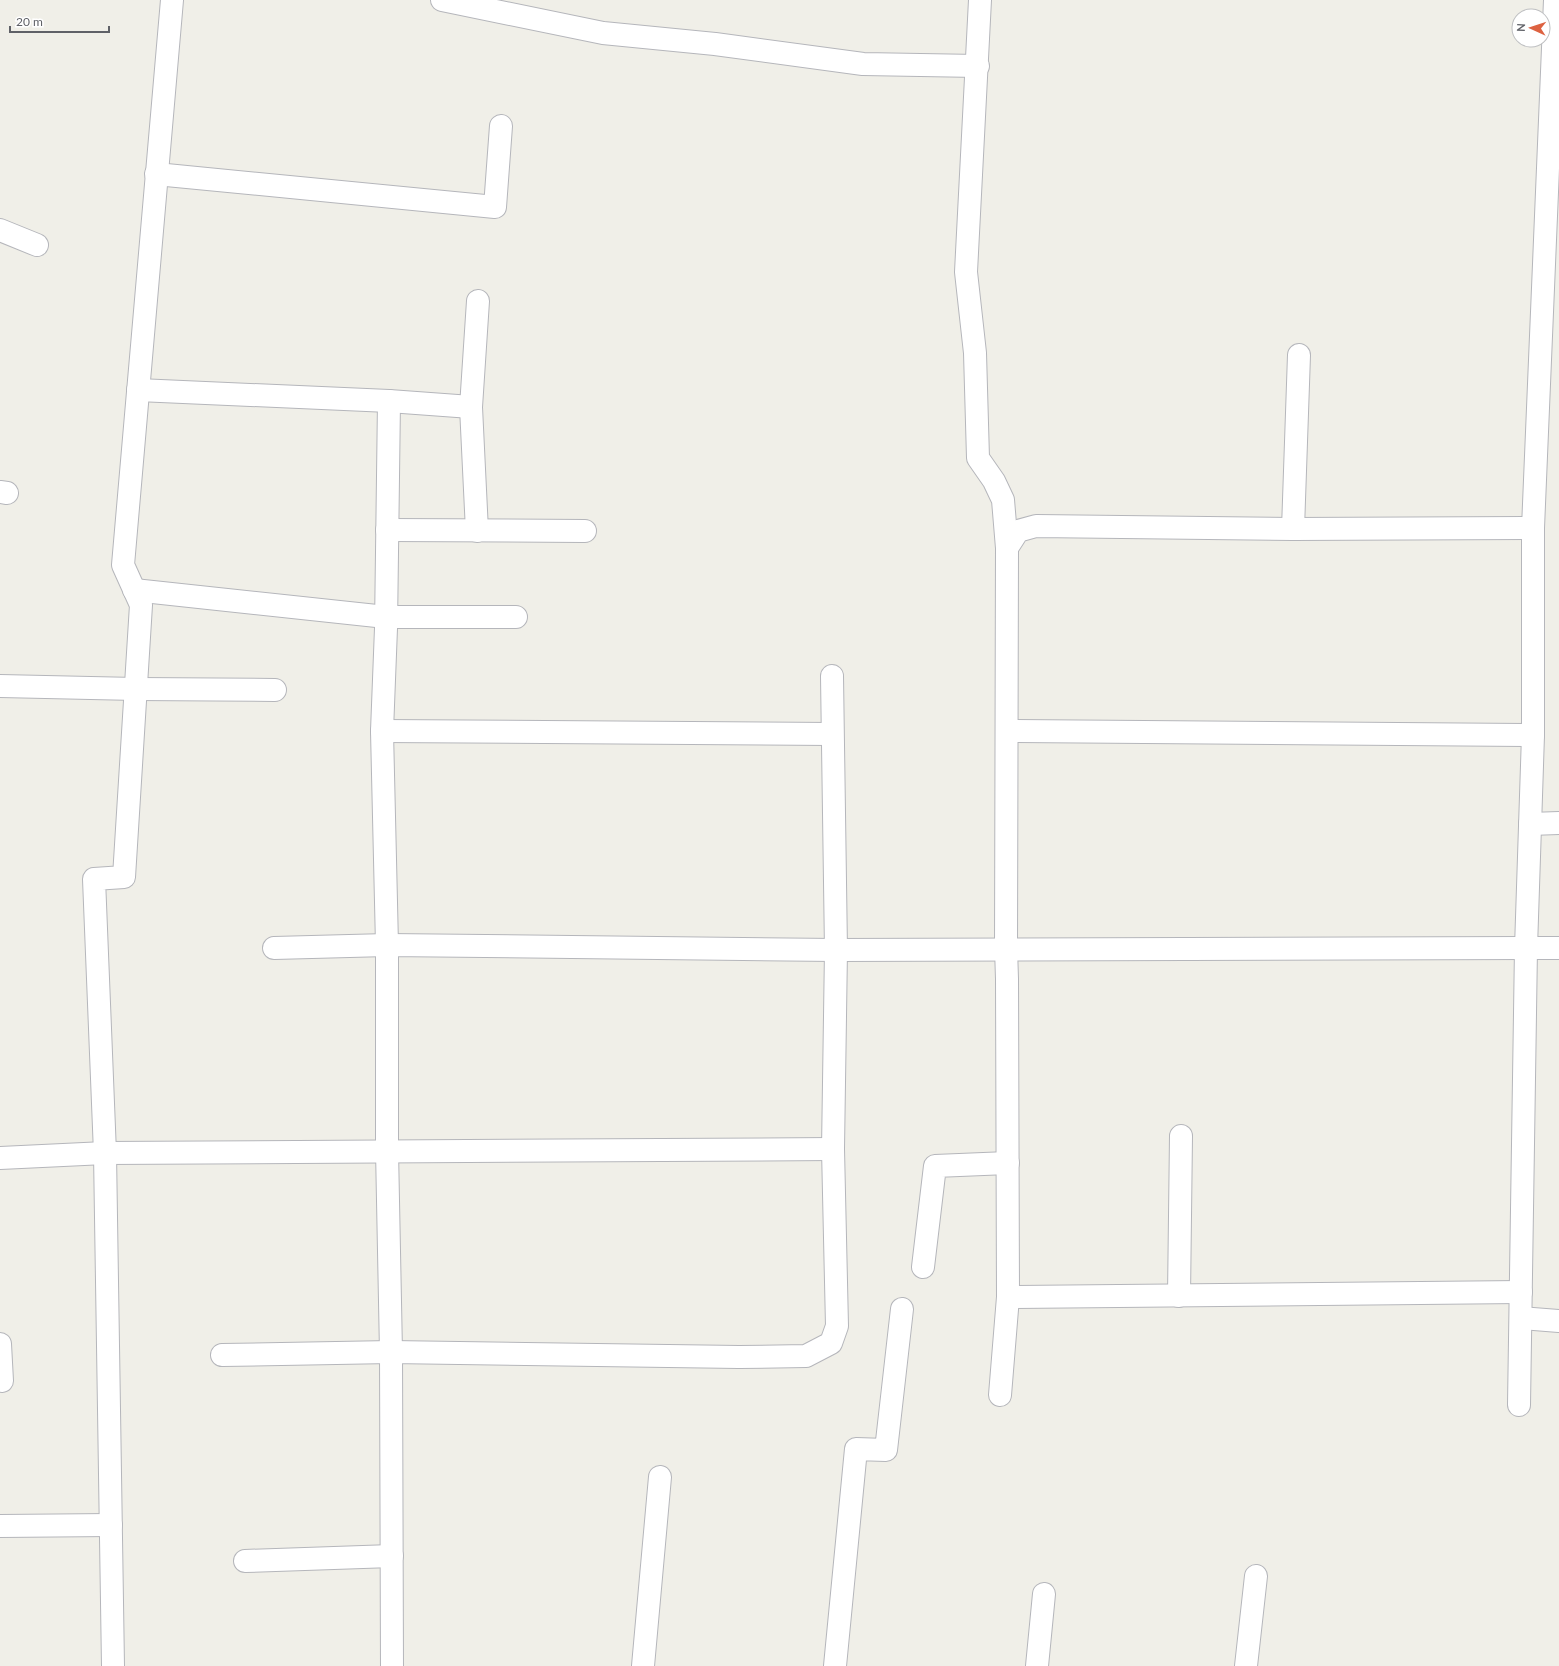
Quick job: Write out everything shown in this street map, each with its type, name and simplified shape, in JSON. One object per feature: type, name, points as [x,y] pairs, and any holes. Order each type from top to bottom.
[{"type":"street","points":[[113,1666],[105,1153],[94,879],[124,877],[141,605],[123,565],[172,0]]},
{"type":"street","points":[[442,0],[511,7],[603,33],[715,44],[863,64],[978,66]]},
{"type":"street","points":[[980,0],[978,66],[966,272],[975,353],[978,458],[994,482],[1003,500],[1007,548],[1006,948],[1008,1297],[1000,1395]]},
{"type":"street","points":[[1519,1405],[1526,948],[1534,734],[1533,528],[1555,0]]},
{"type":"street","points":[[156,174],[496,207],[501,126]]},
{"type":"street","points":[[0,230],[37,245]]},
{"type":"street","points":[[477,531],[471,407],[478,301]]},
{"type":"street","points":[[1293,529],[1300,355]]},
{"type":"street","points":[[138,390],[389,401],[471,407]]},
{"type":"street","points":[[389,401],[386,617],[382,731],[387,945],[387,1150],[391,1352],[392,1666]]},
{"type":"street","points":[[1007,548],[1018,531],[1036,526],[1293,529],[1533,528]]},
{"type":"street","points":[[387,530],[585,531]]},
{"type":"street","points":[[134,590],[386,617],[516,617]]},
{"type":"street","points":[[222,1356],[391,1352],[739,1357],[806,1356],[831,1343],[837,1326],[833,1149],[836,950],[832,676]]},
{"type":"street","points":[[0,686],[136,690],[275,690]]},
{"type":"street","points":[[382,731],[832,734]]},
{"type":"street","points":[[1007,731],[1534,734]]},
{"type":"street","points":[[1530,824],[1559,823]]},
{"type":"street","points":[[274,948],[387,945],[836,950],[1006,948],[1559,948]]},
{"type":"street","points":[[1179,1296],[1181,1136]]},
{"type":"street","points":[[0,1158],[105,1153],[387,1150],[833,1149]]},
{"type":"street","points":[[924,1267],[935,1166],[1008,1163]]},
{"type":"street","points":[[1008,1297],[1521,1292]]},
{"type":"street","points":[[836,1666],[856,1449],[886,1450],[902,1309]]},
{"type":"street","points":[[1520,1318],[1559,1321]]},
{"type":"street","points":[[0,1344],[2,1381]]},
{"type":"street","points":[[643,1666],[660,1477]]},
{"type":"street","points":[[0,1526],[111,1524]]},
{"type":"street","points":[[245,1561],[392,1556]]},
{"type":"street","points":[[1246,1666],[1256,1576]]},
{"type":"street","points":[[1037,1666],[1044,1594]]}]
